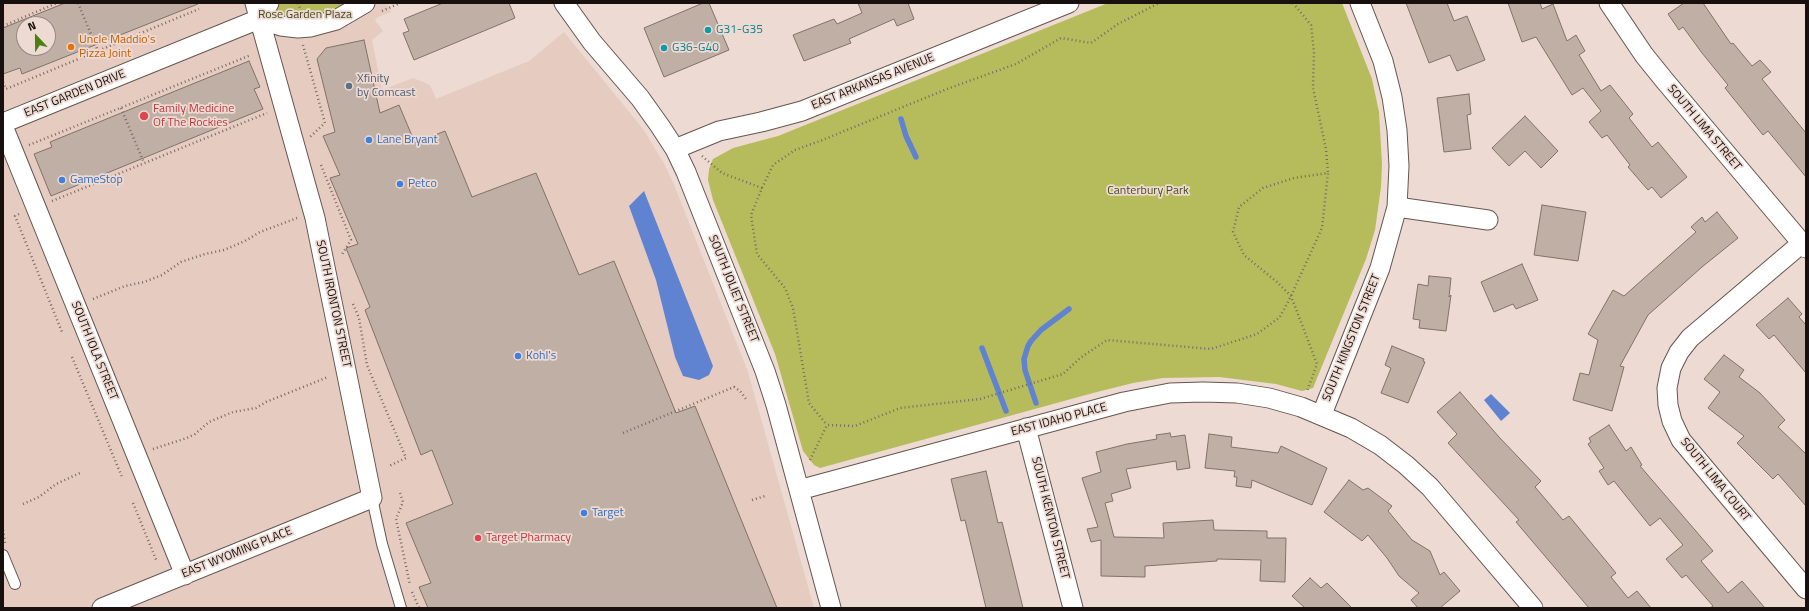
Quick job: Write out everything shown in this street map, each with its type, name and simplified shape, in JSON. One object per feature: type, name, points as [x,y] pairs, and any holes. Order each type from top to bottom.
[{"type":"street","points":[[269,3],[257,11],[281,26],[298,28],[310,27],[336,20],[365,3]]},
{"type":"street","name":"SOUTH JOLIET STREET","points":[[564,3],[592,42],[682,146],[765,370],[831,608]]},
{"type":"street","name":"EAST ARKANSAS AVENUE","points":[[682,146],[719,131],[802,111],[1069,3]]},
{"type":"street","name":"SOUTH KINGSTON STREET","points":[[1360,3],[1383,61],[1392,97],[1397,130],[1399,166],[1397,206],[1380,268],[1322,414],[1351,428],[1380,445],[1406,465],[1430,487],[1533,608]]},
{"type":"street","name":"SOUTH LIMA STREET","points":[[1609,3],[1648,60],[1804,246]]},
{"type":"street","name":"SOUTH IRONTON STREET","points":[[257,11],[315,218],[372,498]]},
{"type":"street","name":"EAST GARDEN DRIVE","points":[[3,125],[257,11]]},
{"type":"street","name":"SOUTH IOLA STREET","points":[[3,125],[35,208],[185,575]]},
{"type":"street","points":[[1397,206],[1488,220]]},
{"type":"street","name":"SOUTH LIMA COURT","points":[[1804,246],[1690,338],[1679,352],[1671,368],[1668,399],[1672,422],[1681,440],[1806,589]]},
{"type":"street","name":"EAST IDAHO PLACE","points":[[799,490],[1124,402],[1170,393],[1237,393],[1269,398],[1301,406],[1322,414]]},
{"type":"street","name":"SOUTH KENTON STREET","points":[[1026,428],[1072,608]]},
{"type":"street","name":"EAST WYOMING PLACE","points":[[102,608],[372,498]]},
{"type":"lane","name":"SOUTH IRONTON STREET","points":[[372,498],[382,544],[401,608]]},
{"type":"lane","points":[[3,555],[15,584]]},
{"type":"path","points":[[3,26],[57,3]]},
{"type":"path","points":[[78,3],[98,51]]},
{"type":"path","points":[[1159,3],[1118,24],[1091,43],[1061,38],[1016,64],[947,89],[795,150],[773,165],[751,215],[757,254],[786,288],[794,308],[809,403],[827,425],[855,426],[900,408],[980,399],[1063,374],[1080,358],[1106,340],[1211,349],[1257,334],[1280,317],[1322,228],[1328,173],[1326,149],[1313,88],[1314,52],[1312,25],[1293,3]]},
{"type":"path","points":[[3,82],[6,89],[199,9]]},
{"type":"path","points":[[302,43],[325,123],[310,138],[312,144]]},
{"type":"path","points":[[27,146],[255,54]]},
{"type":"path","points":[[35,208],[284,106]]},
{"type":"path","points":[[121,108],[144,163]]},
{"type":"path","points":[[682,146],[722,173],[762,188]]},
{"type":"path","points":[[318,158],[351,240],[339,258]]},
{"type":"path","points":[[1301,406],[1317,364],[1290,296],[1278,282],[1244,255],[1233,232],[1239,207],[1263,188],[1294,178],[1328,173]]},
{"type":"path","points":[[15,216],[62,332]]},
{"type":"path","points":[[89,301],[125,286],[144,282],[162,275],[181,262],[205,254],[224,250],[245,241],[260,232],[298,217]]},
{"type":"path","points":[[350,298],[359,318],[367,365],[406,458],[388,466]]},
{"type":"path","points":[[72,357],[122,477]]},
{"type":"path","points":[[146,451],[187,438],[195,434],[208,422],[232,412],[256,408],[266,402],[332,375]]},
{"type":"path","points":[[623,433],[734,387],[740,390],[746,399]]},
{"type":"path","points":[[807,466],[827,425]]},
{"type":"path","points":[[23,504],[39,497],[56,484],[80,473]]},
{"type":"path","points":[[400,493],[403,502],[396,519],[411,589],[419,608]]},
{"type":"path","points":[[752,500],[765,496]]},
{"type":"path","points":[[133,503],[157,562]]},
{"type":"shaded area","points":[[3,3],[387,3],[391,12],[378,17],[375,20],[383,31],[372,40],[382,90],[413,78],[430,85],[436,99],[529,61],[564,32],[643,129],[665,165],[675,187],[748,372],[814,608],[3,608]]},
{"type":"green space","name":"Rose Garden Plaza","points":[[269,3],[365,3],[347,15],[273,24]]},
{"type":"green space","name":"Canterbury Park","points":[[1108,3],[1342,3],[1372,79],[1379,112],[1382,164],[1381,187],[1375,230],[1366,259],[1313,388],[1302,391],[1276,384],[1219,377],[1163,378],[1133,383],[1093,393],[820,468],[814,465],[803,451],[775,354],[713,200],[708,180],[709,169],[713,159],[733,148],[778,136]]},
{"type":"water","points":[[644,191],[713,366],[709,375],[699,380],[683,376],[675,357],[656,280],[629,206]]},
{"type":"water","points":[[1491,394],[1510,413],[1501,421],[1484,400]]},
{"type":"building","points":[[65,3],[198,3],[22,74],[20,68],[3,74],[3,28],[16,23],[16,56],[56,56],[56,16],[33,16]]},
{"type":"building","points":[[443,3],[509,3],[515,18],[414,60],[403,33],[409,31],[404,19]]},
{"type":"building","points":[[703,3],[709,3],[729,50],[664,77],[644,28]]},
{"type":"building","points":[[858,3],[908,3],[914,19],[897,26],[894,19],[849,39],[851,43],[804,61],[793,35],[834,19],[837,24],[862,13]]},
{"type":"building","points":[[1406,3],[1447,3],[1454,21],[1467,16],[1485,60],[1457,71],[1450,55],[1429,63]]},
{"type":"building","points":[[1508,3],[1540,3],[1542,9],[1553,4],[1567,41],[1576,35],[1585,51],[1579,55],[1601,91],[1610,85],[1633,114],[1629,118],[1652,147],[1658,142],[1687,177],[1661,198],[1652,187],[1648,190],[1628,167],[1630,165],[1607,135],[1602,138],[1589,122],[1601,111],[1583,88],[1572,95],[1536,37],[1522,42]]},
{"type":"building","points":[[1684,3],[1703,3],[1731,44],[1733,43],[1752,66],[1760,60],[1771,72],[1762,79],[1806,133],[1806,177],[1768,131],[1763,135],[1725,88],[1728,85],[1683,27],[1679,30],[1668,14]]},
{"type":"building","points":[[364,40],[380,113],[399,105],[415,143],[445,131],[472,197],[536,173],[579,275],[614,261],[676,413],[695,406],[777,608],[428,608],[419,587],[431,583],[406,523],[453,504],[432,450],[421,455],[365,310],[370,307],[346,248],[358,244],[330,178],[340,175],[323,136],[335,132],[317,59],[326,48]]},
{"type":"building","points":[[249,61],[260,87],[254,89],[263,109],[51,196],[34,154],[52,147],[50,142]]},
{"type":"building","points":[[1469,94],[1471,114],[1467,115],[1471,149],[1444,152],[1437,98]]},
{"type":"building","points":[[1525,116],[1558,151],[1541,168],[1525,151],[1509,166],[1492,148]]},
{"type":"building","points":[[1542,205],[1586,212],[1578,261],[1534,255]]},
{"type":"building","points":[[1717,212],[1738,238],[1702,267],[1648,315],[1620,366],[1624,367],[1612,411],[1573,400],[1580,373],[1589,375],[1598,340],[1588,334],[1613,290],[1624,296],[1696,232],[1691,227],[1702,217],[1705,222]]},
{"type":"building","points":[[1522,264],[1538,300],[1516,309],[1513,304],[1494,312],[1481,282]]},
{"type":"building","points":[[1429,276],[1451,278],[1449,297],[1451,295],[1446,331],[1419,328],[1420,320],[1413,319],[1418,284],[1428,286]]},
{"type":"building","points":[[1788,298],[1802,314],[1799,317],[1806,325],[1806,373],[1774,335],[1769,339],[1756,325]]},
{"type":"building","points":[[1392,346],[1424,359],[1423,361],[1425,362],[1408,403],[1381,393],[1391,368],[1385,365]]},
{"type":"building","points":[[1724,355],[1744,370],[1739,377],[1760,393],[1785,420],[1778,427],[1806,454],[1806,506],[1778,474],[1773,479],[1737,443],[1744,436],[1708,408],[1720,392],[1704,379]]},
{"type":"building","points":[[1460,392],[1499,437],[1541,481],[1535,487],[1563,520],[1569,516],[1616,573],[1611,577],[1628,598],[1637,591],[1651,608],[1589,608],[1516,522],[1519,520],[1448,443],[1457,434],[1437,412]]},
{"type":"building","points":[[1609,425],[1626,451],[1631,447],[1642,465],[1640,466],[1713,551],[1701,561],[1728,593],[1742,581],[1765,608],[1710,608],[1713,606],[1686,575],[1682,578],[1666,559],[1683,545],[1660,518],[1650,526],[1614,481],[1608,485],[1599,471],[1604,468],[1588,444],[1591,442],[1589,438]]},
{"type":"building","points":[[1170,433],[1171,437],[1185,435],[1190,468],[1177,470],[1176,461],[1126,469],[1131,488],[1111,494],[1113,501],[1105,503],[1114,537],[1164,538],[1163,523],[1213,520],[1214,530],[1267,531],[1267,538],[1286,538],[1285,582],[1260,581],[1261,560],[1217,559],[1217,561],[1145,566],[1145,577],[1101,576],[1101,540],[1091,542],[1087,529],[1098,527],[1082,478],[1101,472],[1096,452],[1127,444],[1157,439],[1156,435]]},
{"type":"building","points":[[1209,434],[1232,437],[1231,447],[1278,453],[1281,446],[1327,468],[1312,505],[1252,480],[1251,488],[1236,486],[1237,477],[1234,477],[1235,471],[1205,468]]},
{"type":"building","points":[[986,471],[998,523],[1002,522],[1023,608],[986,608],[965,520],[961,521],[951,479]]},
{"type":"building","points":[[1349,480],[1363,490],[1368,488],[1392,506],[1388,511],[1412,540],[1430,551],[1440,575],[1444,572],[1460,591],[1440,608],[1418,608],[1411,600],[1419,593],[1399,576],[1387,558],[1368,535],[1362,541],[1324,512]]},
{"type":"building","points":[[1310,578],[1321,588],[1327,583],[1352,608],[1305,608],[1292,596]]},
{"type":"waterway","points":[[901,119],[906,136],[916,157]]},
{"type":"waterway","points":[[1036,403],[1025,370],[1024,359],[1028,346],[1041,330],[1069,309]]},
{"type":"waterway","points":[[982,348],[1006,411]]},
{"type":"place","name":"G31-G35","points":[[708,30]]},
{"type":"place","name":"Uncle Maddio's Pizza Joint","points":[[71,47]]},
{"type":"place","name":"G36-G40","points":[[664,48]]},
{"type":"place","name":"Xfinity by Comcast","points":[[349,86]]},
{"type":"place","name":"Family Medicine Of The Rockies","points":[[144,116]]},
{"type":"place","name":"Lane Bryant","points":[[369,140]]},
{"type":"place","name":"GameStop","points":[[62,180]]},
{"type":"place","name":"Petco","points":[[400,184]]},
{"type":"place","name":"Kohl's","points":[[518,356]]},
{"type":"place","name":"Target","points":[[584,513]]},
{"type":"place","name":"Target Pharmacy","points":[[478,538]]}]
